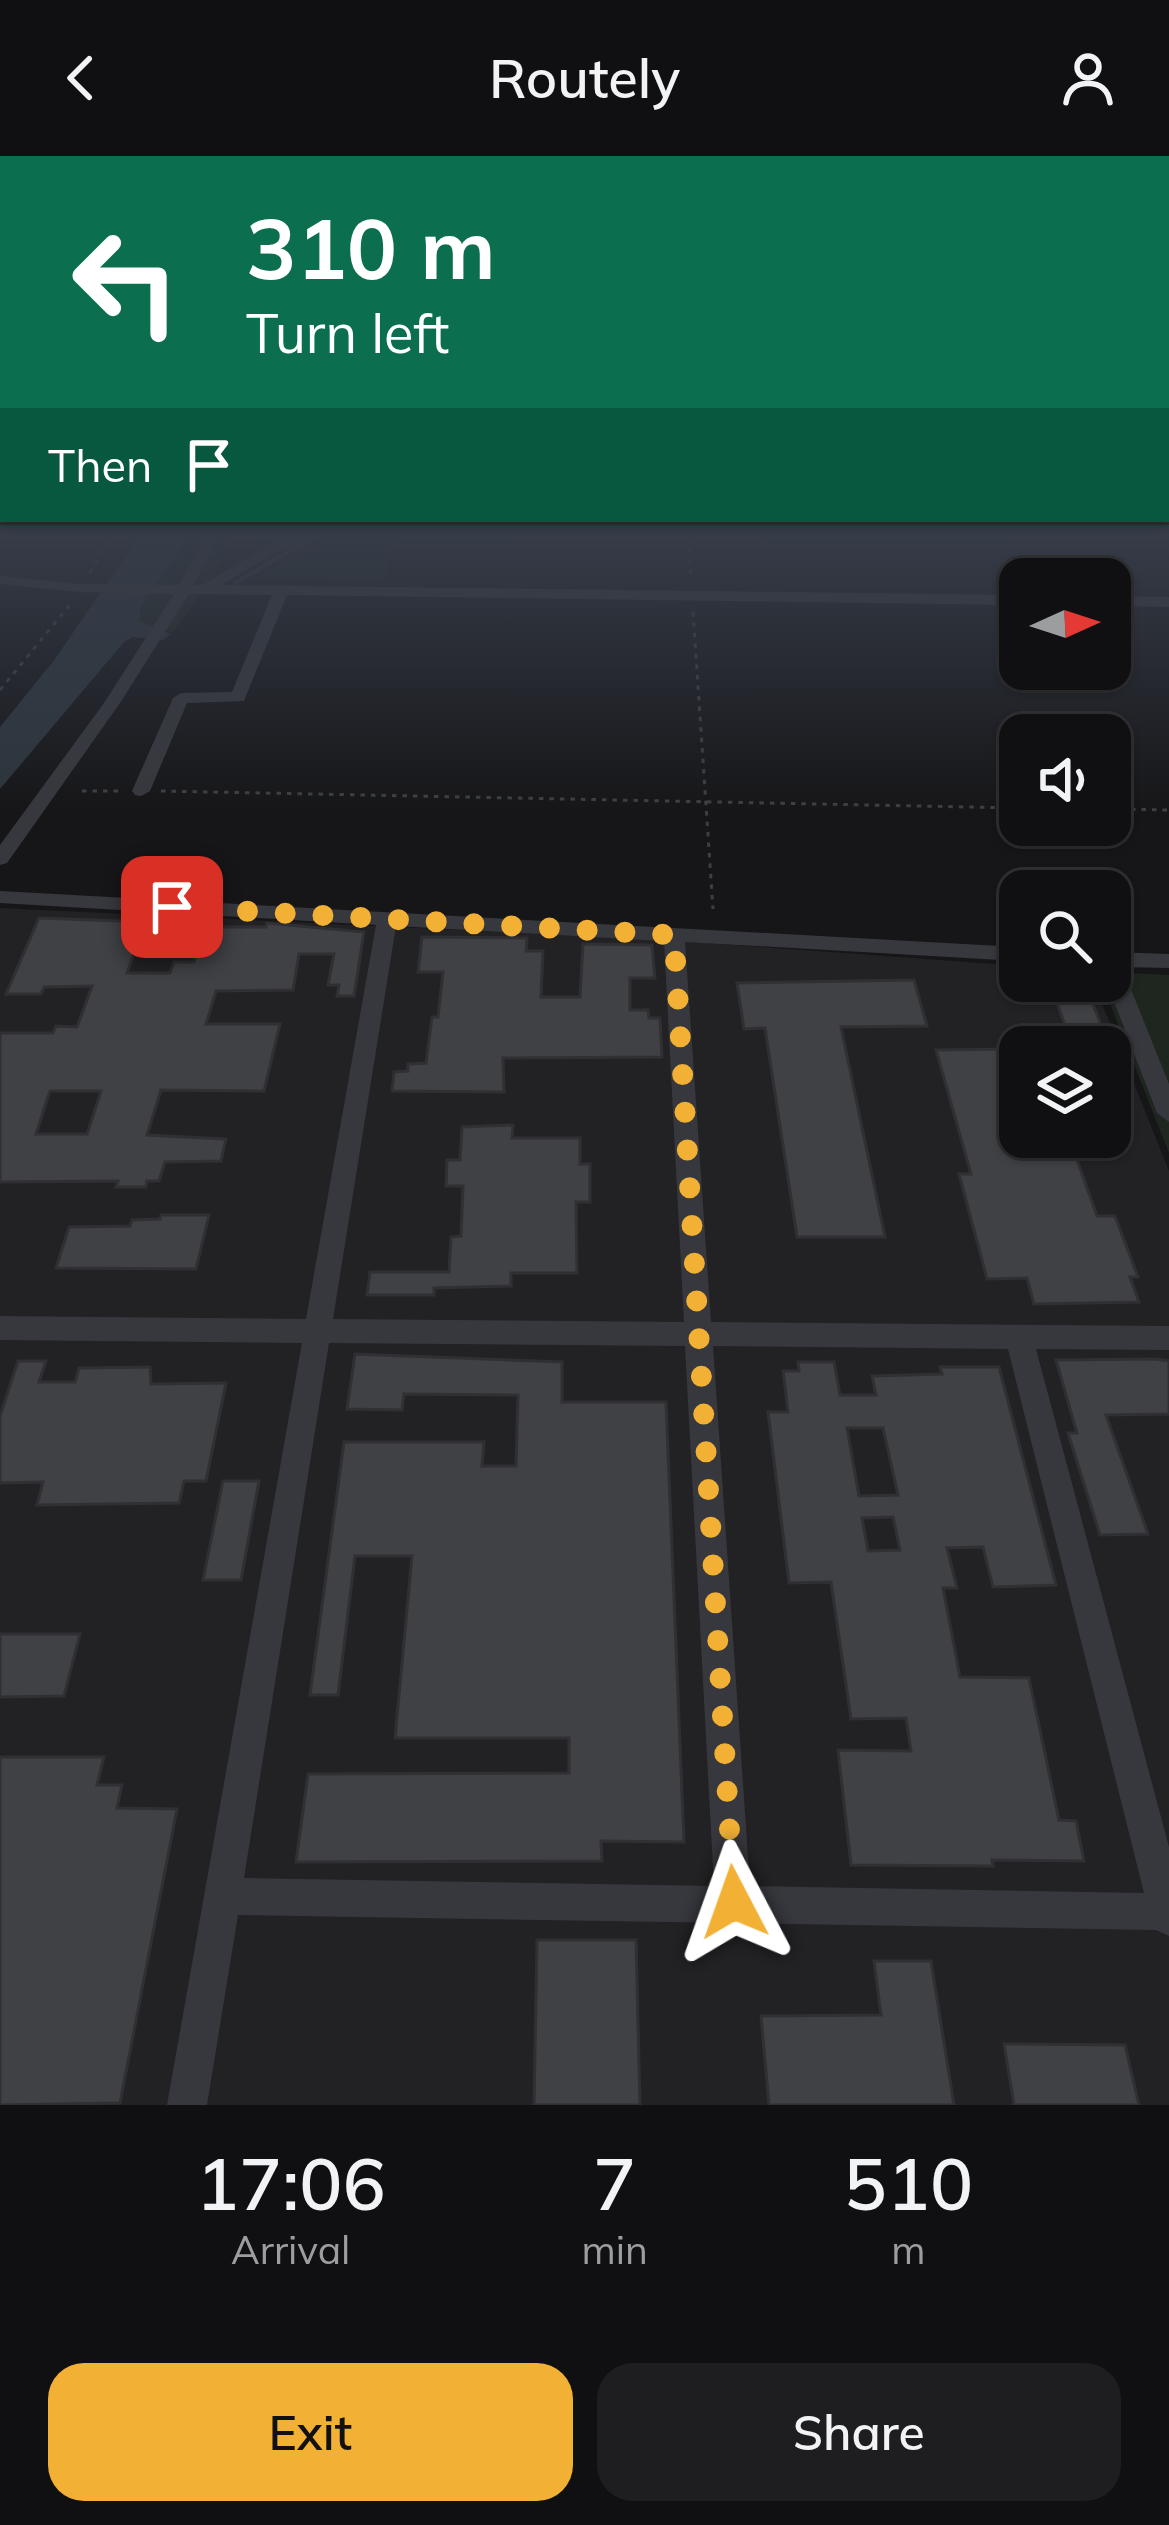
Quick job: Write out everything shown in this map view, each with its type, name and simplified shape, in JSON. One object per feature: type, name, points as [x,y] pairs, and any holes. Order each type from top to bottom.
[{"type":"street","points":[[0,859],[160,629]]},
{"type":"street","points":[[141,791],[181,698],[238,697],[266,629]]},
{"type":"street","points":[[0,896],[999,953]]},
{"type":"street","points":[[187,2105],[387,920]]},
{"type":"street","points":[[674,935],[734,1902]]},
{"type":"street","points":[[1131,962],[1169,961]]},
{"type":"street","points":[[1126,1002],[1169,1113]]},
{"type":"street","points":[[0,1328],[1169,1337]]},
{"type":"street","points":[[224,1896],[734,1902],[1169,1914],[1018,1337]]},
{"type":"path","points":[[0,690],[54,629]]},
{"type":"path","points":[[695,629],[712,909]]},
{"type":"path","points":[[82,791],[999,808]]},
{"type":"path","points":[[1131,809],[1169,810]]},
{"type":"shaded area","points":[[76,629],[159,629],[171,634],[163,640],[133,637],[124,642],[0,789],[0,727]]},
{"type":"shaded area","points":[[0,908],[665,940],[999,964],[999,1002],[1101,1002],[1111,1026],[999,1026],[999,1158],[1131,1158],[1131,1076],[1169,1171],[1169,2105],[0,2105]]},
{"type":"shaded area","points":[[1131,973],[1169,975],[1169,1153],[1131,1057],[1131,1026],[1119,1026],[1109,1002],[1131,1002]]},
{"type":"building","points":[[39,918],[145,922],[127,973],[170,973],[174,962],[194,962],[204,927],[266,927],[267,923],[364,932],[354,996],[337,996],[339,985],[328,985],[334,954],[299,954],[293,990],[216,991],[206,1024],[280,1024],[264,1091],[161,1090],[147,1135],[226,1139],[221,1161],[165,1162],[159,1181],[147,1181],[146,1187],[116,1187],[118,1181],[0,1182],[0,1033],[53,1033],[56,1026],[77,1027],[92,986],[6,994]],"holes":[[[50,1091],[101,1091],[87,1134],[36,1134]]]},
{"type":"building","points":[[422,937],[527,938],[526,951],[543,951],[541,997],[580,997],[583,944],[652,945],[655,978],[630,978],[630,1010],[648,1010],[649,1018],[660,1018],[662,1057],[503,1058],[504,1092],[392,1091],[394,1072],[408,1071],[408,1064],[426,1063],[432,1017],[438,1017],[443,972],[418,972]]},
{"type":"building","points":[[914,980],[927,1026],[841,1027],[885,1237],[797,1237],[765,1028],[744,1029],[737,983]]},
{"type":"building","points":[[1057,1002],[1092,1002],[1101,1026],[1065,1026]]},
{"type":"building","points":[[999,1049],[999,1158],[1076,1158],[1097,1216],[1115,1216],[1138,1277],[1130,1277],[1139,1302],[1034,1304],[1027,1278],[987,1279],[959,1174],[971,1174],[936,1050]]},
{"type":"building","points":[[513,1125],[512,1138],[580,1138],[580,1164],[590,1164],[590,1202],[576,1202],[577,1273],[511,1273],[511,1286],[434,1288],[434,1295],[367,1295],[370,1272],[449,1272],[451,1237],[461,1236],[463,1186],[446,1186],[447,1160],[460,1160],[462,1127]]},
{"type":"building","points":[[161,1215],[209,1215],[196,1269],[56,1268],[69,1227],[130,1226],[132,1220],[160,1219]]},
{"type":"building","points":[[355,1354],[562,1362],[562,1402],[666,1402],[684,1842],[601,1841],[602,1861],[296,1862],[308,1774],[569,1773],[569,1738],[395,1738],[412,1556],[355,1556],[338,1695],[310,1695],[344,1442],[484,1442],[482,1466],[516,1466],[518,1395],[404,1394],[402,1410],[347,1409]]},
{"type":"building","points":[[1056,1360],[1169,1361],[1169,1414],[1106,1415],[1148,1534],[1100,1535],[1068,1433],[1077,1433]]},
{"type":"building","points":[[18,1361],[46,1361],[39,1382],[75,1382],[79,1368],[150,1367],[151,1384],[226,1383],[206,1481],[184,1481],[179,1503],[37,1505],[43,1482],[0,1483],[0,1416]]},
{"type":"building","points":[[798,1362],[834,1362],[840,1395],[876,1395],[872,1376],[942,1374],[940,1367],[999,1367],[1056,1585],[993,1587],[983,1547],[947,1548],[957,1588],[943,1588],[960,1677],[1029,1678],[1059,1820],[1076,1821],[1084,1861],[851,1865],[838,1750],[911,1751],[906,1718],[851,1719],[831,1582],[789,1583],[768,1412],[788,1412],[783,1371],[799,1371]],"holes":[[[847,1428],[883,1428],[898,1495],[859,1496]],[[893,1517],[900,1550],[868,1551],[862,1518]]]},
{"type":"building","points":[[223,1481],[259,1481],[241,1580],[203,1580]]},
{"type":"building","points":[[0,1634],[80,1634],[64,1696],[0,1697]]},
{"type":"building","points":[[0,1757],[104,1757],[97,1785],[122,1785],[117,1808],[177,1809],[120,2103],[0,2105]]},
{"type":"building","points":[[537,1940],[636,1940],[640,2105],[534,2105]]},
{"type":"building","points":[[874,1961],[931,1961],[954,2105],[769,2105],[761,2016],[881,2015]]},
{"type":"building","points":[[1004,2044],[1125,2045],[1139,2105],[1014,2105]]},
{"type":"route","points":[[172,907],[674,935],[734,1902]]}]
